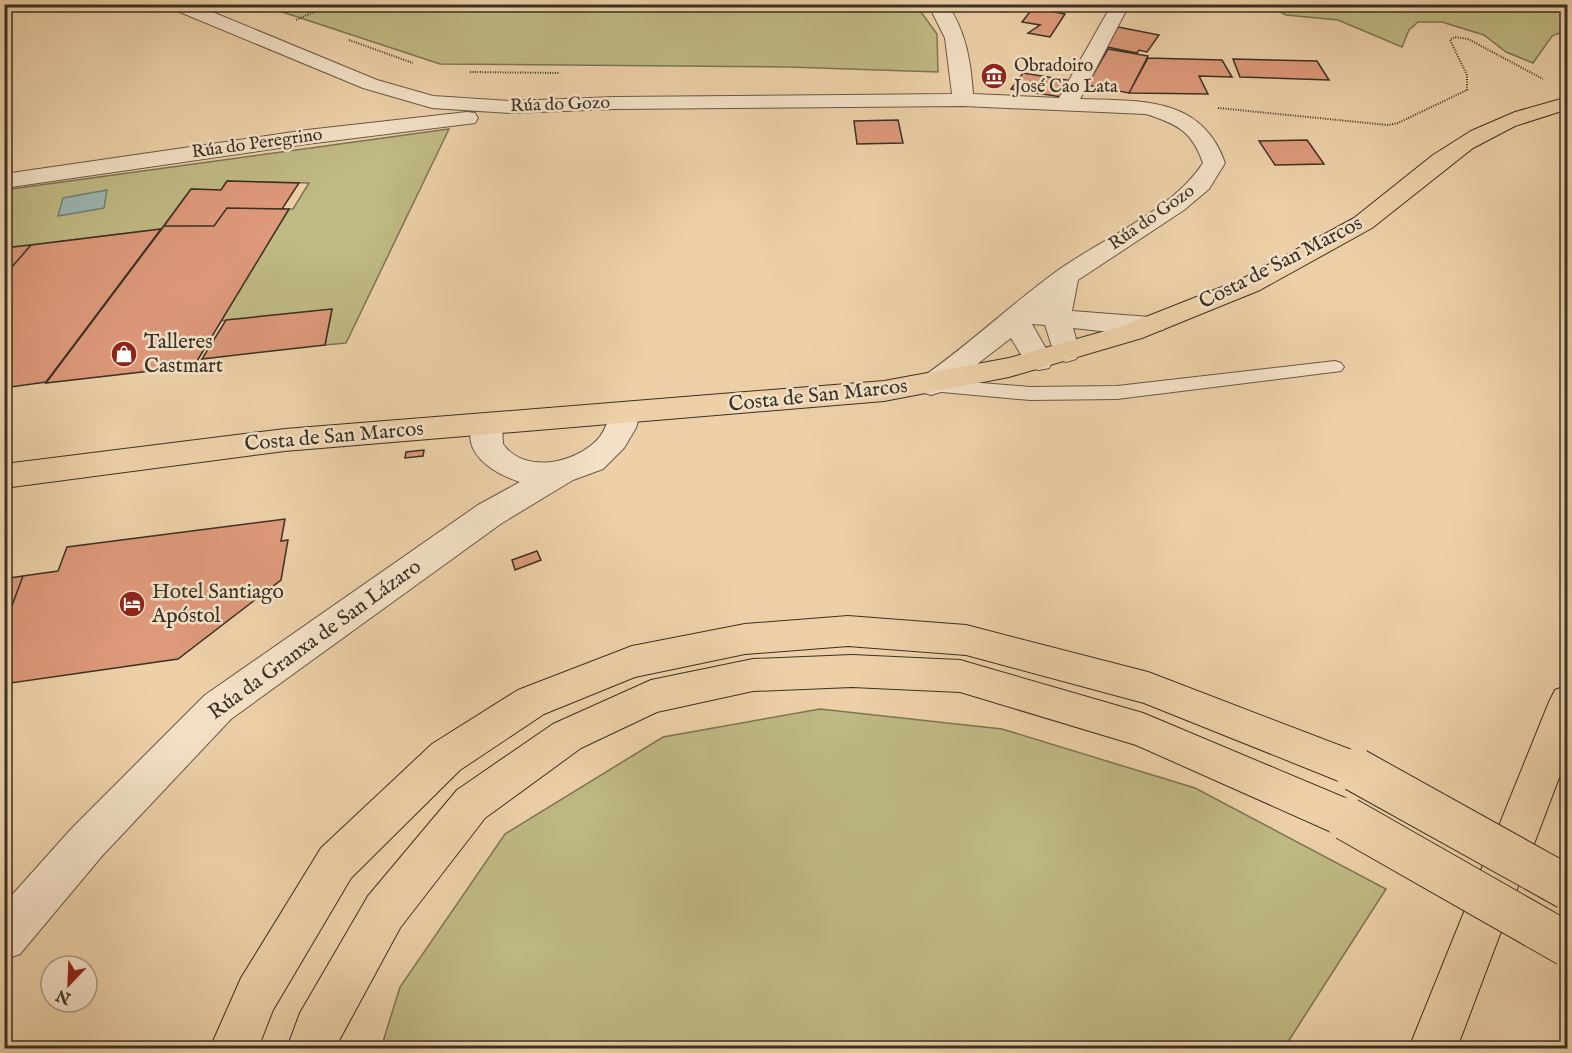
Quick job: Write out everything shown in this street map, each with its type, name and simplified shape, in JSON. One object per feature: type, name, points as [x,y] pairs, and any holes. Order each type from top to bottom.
[{"type":"main road","name":"Costa de San Marcos","points":[[4,476],[285,440],[884,391],[931,384],[1052,357],[1153,324],[1284,267],[1364,222],[1450,153],[1479,135],[1545,108],[1568,103]]},
{"type":"main road","points":[[234,1048],[257,994],[336,863],[446,757],[531,702],[632,662],[745,639],[848,631],[966,640],[1148,688],[1356,770],[1568,888]]},
{"type":"main road","points":[[311,1048],[316,1030],[384,912],[471,804],[567,736],[651,697],[753,675],[852,671],[960,676],[1143,730],[1347,819],[1568,945]]},
{"type":"main road","points":[[1433,1048],[1568,702]]},
{"type":"street","name":"Rúa do Gozo","points":[[176,4],[402,95],[458,105],[510,107],[615,103],[963,100],[1148,108],[1180,118],[1195,129],[1208,145],[1214,163],[1201,184],[1176,205],[1066,277],[975,354],[931,384]]},
{"type":"street","points":[[936,4],[952,28],[961,64],[963,100]]},
{"type":"street","points":[[1066,105],[1119,7]]},
{"type":"street","name":"Rúa do Peregrino","points":[[4,181],[308,137],[457,120],[510,107]]},
{"type":"street","points":[[1052,357],[1066,277]]},
{"type":"street","points":[[1052,357],[1019,330],[1017,319],[1035,315],[1128,325],[1153,324]]},
{"type":"street","name":"Rúa da Granxa de San Lázaro","points":[[4,938],[87,842],[218,707],[490,514],[562,472],[590,462],[611,445],[622,426],[625,413]]},
{"type":"street","points":[[487,424],[488,447],[504,465],[497,498],[490,514]]},
{"type":"street","name":"Rúa da Granxa de San Lázaro","points":[[504,465],[527,473],[562,472]]},
{"type":"lane","points":[[931,384],[990,392],[1047,394],[1132,390],[1335,368]]},
{"type":"path","points":[[302,23],[295,20],[331,4]]},
{"type":"path","points":[[341,37],[415,64]]},
{"type":"path","points":[[1217,108],[1398,123],[1467,90],[1467,75],[1450,40],[1455,37],[1468,39],[1536,77],[1545,79]]},
{"type":"path","points":[[465,72],[568,73]]},
{"type":"shaded area","points":[[1265,4],[1567,5],[1567,30],[1552,36],[1533,63],[1506,52],[1484,35],[1442,22],[1418,22],[1409,30],[1402,47],[1338,20],[1286,15]]},
{"type":"shaded area","points":[[261,5],[916,5],[937,34],[938,72],[789,67],[440,64]]},
{"type":"shaded area","points":[[449,129],[346,343],[325,345],[332,309],[220,321],[289,209],[293,209],[309,183],[227,181],[221,190],[191,189],[161,229],[5,248],[4,190]]},
{"type":"shaded area","points":[[820,709],[1002,729],[1195,788],[1386,889],[1284,1048],[381,1048],[400,987],[505,834],[663,737]]},
{"type":"water","points":[[107,190],[104,208],[58,216],[63,198]]},
{"type":"building","points":[[981,4],[1013,4],[1006,12],[982,8]]},
{"type":"building","points":[[1033,8],[1065,14],[1050,37],[1028,33],[1040,25],[1022,22]]},
{"type":"building","points":[[1118,27],[1159,35],[1147,52],[1139,50],[1137,53],[1107,47]]},
{"type":"building","points":[[1108,49],[1148,56],[1129,93],[1087,85]]},
{"type":"building","points":[[1148,58],[1222,60],[1232,77],[1199,76],[1208,94],[1129,93]]},
{"type":"building","points":[[1233,59],[1317,61],[1329,80],[1240,77]]},
{"type":"building","points":[[1023,73],[1067,80],[1061,97],[1011,89]]},
{"type":"building","points":[[898,120],[903,143],[857,144],[854,121]]},
{"type":"building","points":[[1307,140],[1324,164],[1275,165],[1259,141]]},
{"type":"building","points":[[227,181],[299,183],[282,209],[227,208],[214,226],[164,226],[191,189],[221,190]]},
{"type":"building","points":[[227,208],[289,209],[194,366],[46,383],[164,226],[214,226]]},
{"type":"building","points":[[161,229],[46,382],[4,388],[4,276],[31,245]]},
{"type":"building","points":[[31,245],[4,276],[4,248]]},
{"type":"building","points":[[332,309],[325,345],[202,359],[226,320]]},
{"type":"building","points":[[424,450],[423,456],[405,458],[406,452]]},
{"type":"building","name":"Hotel Santiago Apóstol","points":[[285,519],[281,541],[288,540],[281,580],[178,659],[4,684],[4,627],[23,576],[58,571],[67,547]]},
{"type":"building","points":[[537,551],[541,560],[515,570],[512,560]]},
{"type":"building","points":[[23,576],[4,627],[4,579]]},
{"type":"place","name":"Obradoiro José Cao Lata","points":[[994,76]]},
{"type":"place","name":"Talleres Castmart","points":[[124,354]]},
{"type":"place","name":"Hotel Santiago Apóstol","points":[[132,604]]}]
